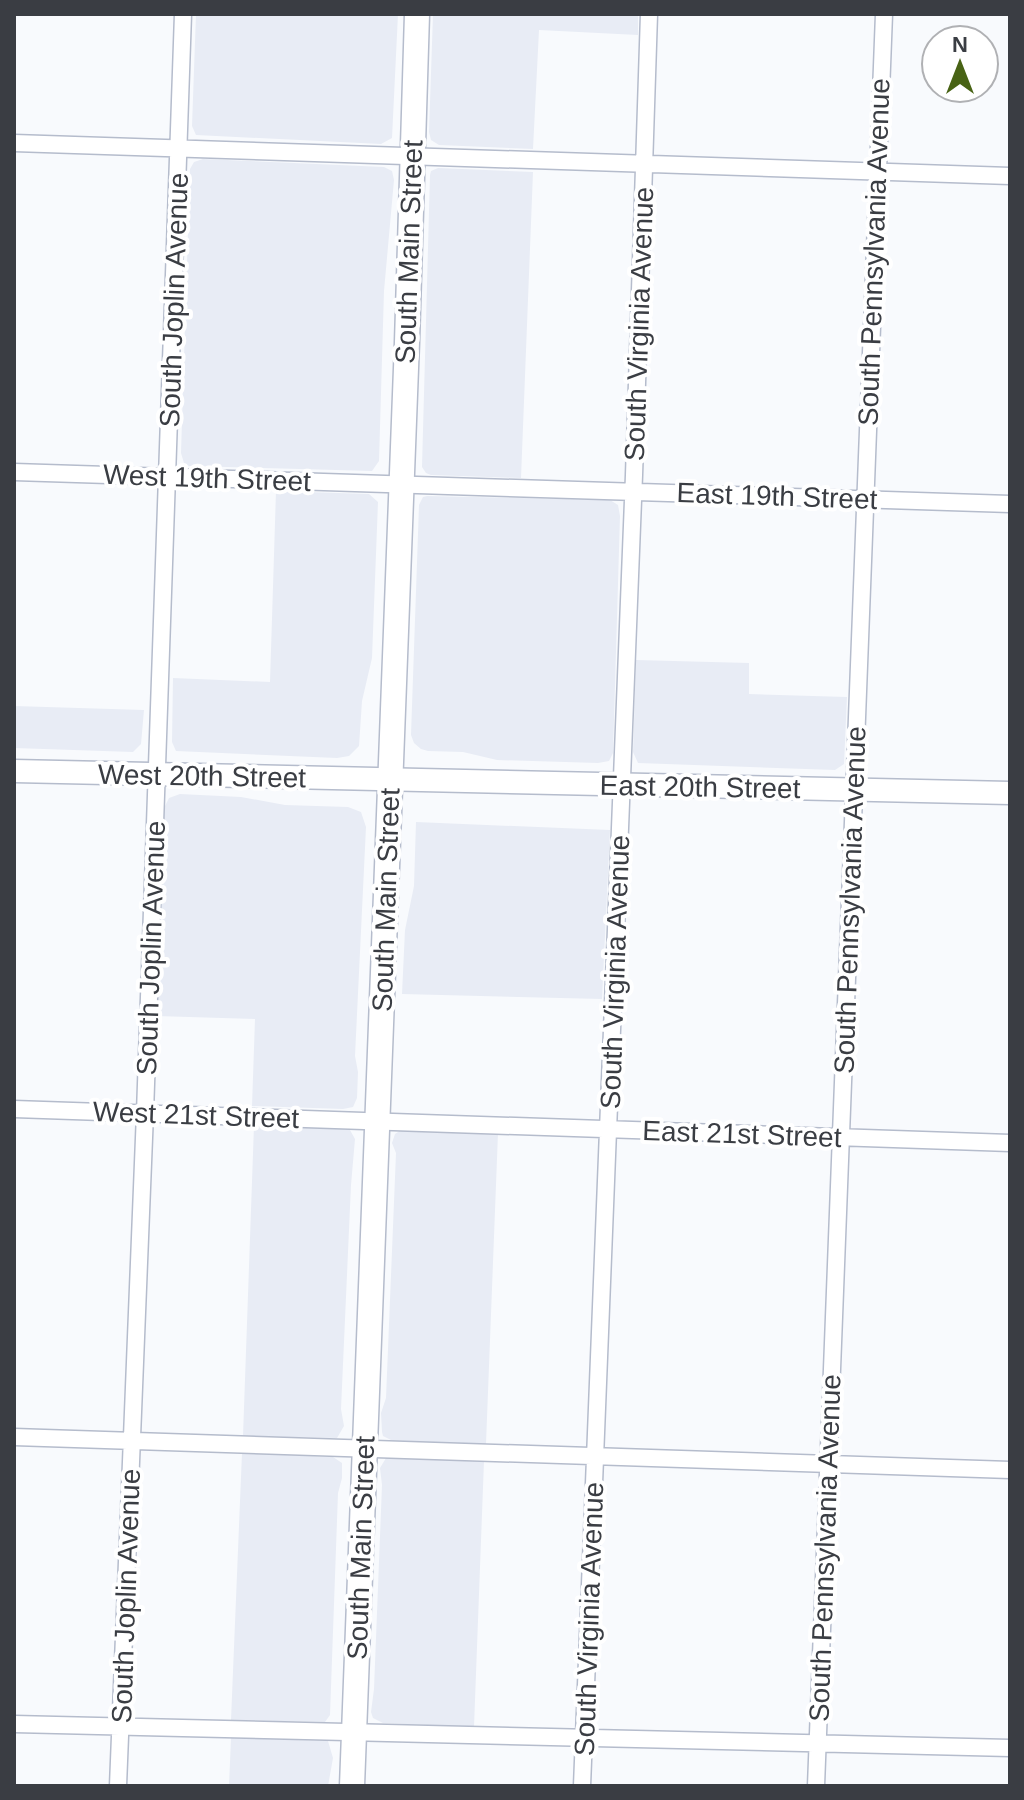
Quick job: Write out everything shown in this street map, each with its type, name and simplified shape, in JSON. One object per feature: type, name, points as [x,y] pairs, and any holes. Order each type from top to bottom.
[{"type":"main road","name":"South Main Street","points":[[352,1786],[417,14]]},
{"type":"main road","name":"West 20th Street","points":[[14,771],[390,779]]},
{"type":"main road","name":"East 20th Street","points":[[390,779],[1010,793]]},
{"type":"street","name":"South Joplin Avenue","points":[[118,1786],[183,14]]},
{"type":"street","name":"South Virginia Avenue","points":[[582,1786],[649,14]]},
{"type":"street","name":"South Pennsylvania Avenue","points":[[816,1786],[884,14]]},
{"type":"street","points":[[14,143],[1010,176]]},
{"type":"street","name":"West 19th Street","points":[[14,472],[400,484]]},
{"type":"street","name":"East 19th Street","points":[[400,484],[1010,504]]},
{"type":"street","name":"West 21st Street","points":[[14,1109],[378,1121]]},
{"type":"street","name":"East 21st Street","points":[[378,1121],[1010,1143]]},
{"type":"street","points":[[14,1437],[1010,1470]]},
{"type":"street","points":[[14,1724],[1010,1748]]},
{"type":"shaded area","points":[[196,14],[398,14],[392,138],[381,144],[196,135],[192,126]]},
{"type":"shaded area","points":[[433,14],[638,14],[638,35],[539,30],[533,149],[439,145],[431,140],[429,132]]},
{"type":"shaded area","points":[[203,159],[384,167],[392,171],[394,180],[384,291],[379,461],[372,471],[189,466],[184,463],[181,453],[190,169],[194,162]]},
{"type":"shaded area","points":[[438,168],[533,172],[521,478],[431,475],[422,467],[430,175]]},
{"type":"shaded area","points":[[276,491],[369,494],[378,502],[372,658],[362,701],[359,746],[349,756],[337,758],[176,751],[172,742],[173,678],[270,682]]},
{"type":"shaded area","points":[[427,496],[610,500],[618,505],[613,753],[609,761],[497,760],[463,752],[428,751],[414,743],[411,735],[419,505]]},
{"type":"shaded area","points":[[636,660],[749,663],[749,694],[847,697],[844,764],[835,770],[638,763],[633,752]]},
{"type":"shaded area","points":[[14,706],[144,710],[141,744],[133,752],[14,748]]},
{"type":"shaded area","points":[[180,794],[241,797],[285,805],[348,807],[361,812],[366,827],[355,1056],[357,1098],[353,1107],[252,1106],[255,1019],[156,1016],[164,808],[169,798]]},
{"type":"shaded area","points":[[416,822],[610,830],[602,999],[402,994],[405,930],[414,886]]},
{"type":"shaded area","points":[[254,1125],[343,1129],[350,1130],[355,1139],[341,1409],[344,1426],[337,1438],[243,1436]]},
{"type":"shaded area","points":[[401,1130],[498,1133],[486,1444],[393,1441],[383,1436],[381,1413],[386,1398],[396,1153],[392,1143],[395,1134]]},
{"type":"shaded area","points":[[242,1453],[333,1457],[342,1463],[338,1493],[330,1715],[325,1722],[231,1720]]},
{"type":"shaded area","points":[[386,1458],[484,1461],[474,1727],[383,1723],[373,1718],[371,1712],[382,1485],[380,1468]]},
{"type":"shaded area","points":[[231,1738],[328,1741],[333,1758],[328,1786],[229,1786]]}]
